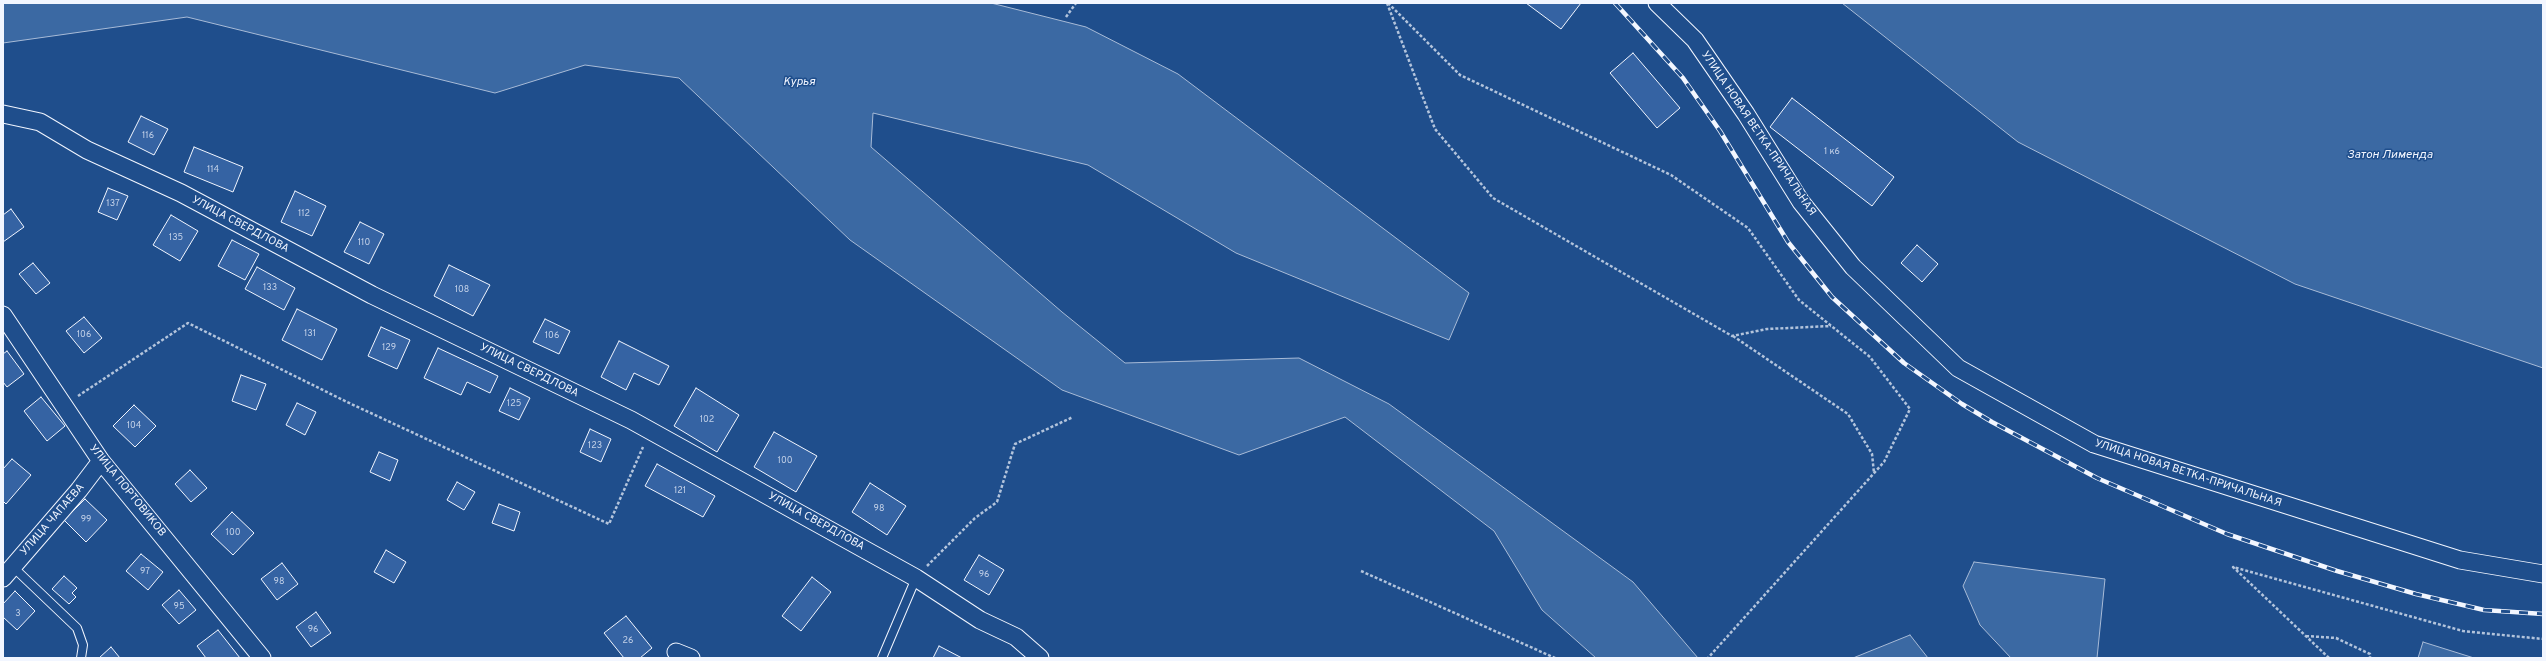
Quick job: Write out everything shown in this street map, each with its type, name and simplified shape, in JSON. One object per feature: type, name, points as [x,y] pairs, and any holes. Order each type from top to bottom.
[{"type":"street","name":"УЛИЦА НОВАЯ ВЕТКА-ПРИЧАЛЬНАЯ","points":[[1657,3],[1695,40],[1746,114],[1801,202],[1853,267],[1958,368],[2094,444],[2460,560],[2543,574]]},
{"type":"street","name":"УЛИЦА СВЕРДЛОВА","points":[[3,114],[40,122],[87,150],[182,193],[372,295],[651,430],[916,578],[980,620],[1016,637],[1040,658]]},
{"type":"street","name":"УЛИЦА ПОРТОВИКОВ","points":[[3,314],[62,406],[101,461],[262,658]]},
{"type":"street","name":"УЛИЦА ЧАПАЕВА","points":[[6,567],[79,490],[101,461]]},
{"type":"lane","points":[[6,567],[77,628],[83,645],[81,658]]},
{"type":"lane","points":[[882,658],[916,578]]},
{"type":"path","points":[[1066,17],[1076,3]]},
{"type":"path","points":[[1387,3],[1460,75],[1671,175],[1748,228],[1799,300],[1870,357],[1910,410],[1884,462],[1709,657]]},
{"type":"path","points":[[1387,3],[1434,128],[1493,198],[1732,336],[1848,414],[1872,454],[1874,474]]},
{"type":"path","points":[[62,406],[188,323],[347,402],[608,524],[651,430]]},
{"type":"path","points":[[1732,336],[1767,329],[1832,326]]},
{"type":"path","points":[[916,578],[975,518],[998,502],[1015,444],[1073,416]]},
{"type":"path","points":[[2329,658],[2233,567],[2463,631],[2543,639]]},
{"type":"path","points":[[1361,571],[1554,658]]},
{"type":"path","points":[[2306,636],[2336,638],[2370,654],[2370,658]]},
{"type":"water","name":"Курья","points":[[3,3],[991,3],[1086,27],[1178,74],[1469,293],[1449,340],[1236,253],[1088,165],[873,113],[871,147],[1062,312],[1125,363],[1299,358],[1389,404],[1633,582],[1698,658],[1596,658],[1542,610],[1494,531],[1345,417],[1239,455],[1062,390],[850,240],[679,78],[585,65],[495,93],[187,17],[3,43]]},
{"type":"water","name":"Затон Лименда","points":[[1842,3],[2543,3],[2543,368],[2295,284],[2018,142]]},
{"type":"water","points":[[1974,562],[2105,579],[2097,658],[2011,658],[1980,625],[1963,586]]},
{"type":"water","points":[[1910,635],[1928,658],[1853,658]]},
{"type":"water","points":[[2423,642],[2474,658],[2418,658]]},
{"type":"building","points":[[1526,3],[1581,3],[1561,29]]},
{"type":"building","points":[[1633,53],[1680,108],[1657,128],[1610,73]]},
{"type":"building","points":[[1792,98],[1894,177],[1872,206],[1770,127]]},
{"type":"building","points":[[141,116],[168,129],[154,155],[128,142]]},
{"type":"building","points":[[194,147],[243,167],[233,192],[184,172]]},
{"type":"building","points":[[108,188],[128,196],[117,220],[98,212]]},
{"type":"building","points":[[295,191],[326,206],[312,236],[281,222]]},
{"type":"building","points":[[11,209],[24,227],[3,242],[3,215]]},
{"type":"building","points":[[171,215],[198,231],[180,261],[153,245]]},
{"type":"building","points":[[360,222],[384,234],[369,264],[344,252]]},
{"type":"building","points":[[232,240],[259,254],[245,280],[218,266]]},
{"type":"building","points":[[1917,245],[1938,264],[1922,282],[1901,263]]},
{"type":"building","points":[[33,263],[50,283],[36,294],[19,274]]},
{"type":"building","points":[[449,265],[490,285],[473,316],[434,296]]},
{"type":"building","points":[[257,267],[295,288],[284,310],[245,289]]},
{"type":"building","points":[[297,309],[337,329],[322,360],[282,340]]},
{"type":"building","points":[[84,317],[102,338],[84,353],[66,331]]},
{"type":"building","points":[[545,319],[570,331],[559,354],[533,342]]},
{"type":"building","points":[[381,327],[410,340],[397,369],[368,356]]},
{"type":"building","points":[[619,341],[669,366],[659,385],[634,373],[626,390],[601,377]]},
{"type":"building","points":[[438,348],[498,376],[490,393],[467,382],[461,395],[424,378]]},
{"type":"building","points":[[7,351],[24,374],[7,387],[3,382],[3,354]]},
{"type":"building","points":[[241,375],[266,384],[256,410],[232,401]]},
{"type":"building","points":[[510,388],[530,398],[519,420],[499,411]]},
{"type":"building","points":[[696,388],[739,415],[717,452],[674,426]]},
{"type":"building","points":[[41,397],[65,426],[47,441],[24,411]]},
{"type":"building","points":[[297,403],[316,412],[305,435],[286,425]]},
{"type":"building","points":[[134,405],[156,426],[135,447],[113,426]]},
{"type":"building","points":[[590,429],[611,439],[601,462],[580,452]]},
{"type":"building","points":[[774,432],[817,456],[796,492],[754,467]]},
{"type":"building","points":[[379,452],[398,460],[390,481],[370,472]]},
{"type":"building","points":[[12,459],[31,475],[6,504],[3,501],[3,469]]},
{"type":"building","points":[[657,464],[715,496],[703,517],[645,486]]},
{"type":"building","points":[[190,470],[207,488],[191,502],[175,484]]},
{"type":"building","points":[[457,482],[475,492],[464,510],[447,500]]},
{"type":"building","points":[[870,483],[906,506],[887,535],[852,512]]},
{"type":"building","points":[[85,499],[107,520],[86,542],[64,520]]},
{"type":"building","points":[[499,504],[520,512],[514,531],[492,523]]},
{"type":"building","points":[[232,512],[254,533],[233,555],[211,534]]},
{"type":"building","points":[[386,550],[406,562],[394,583],[374,572]]},
{"type":"building","points":[[141,554],[163,572],[148,590],[126,571]]},
{"type":"building","points":[[979,555],[1004,570],[989,595],[964,580]]},
{"type":"building","points":[[282,563],[298,584],[277,600],[261,579]]},
{"type":"building","points":[[64,576],[77,588],[72,593],[76,597],[69,604],[52,589]]},
{"type":"building","points":[[812,577],[831,592],[801,631],[782,616]]},
{"type":"building","points":[[179,590],[196,610],[179,624],[162,605]]},
{"type":"building","points":[[15,591],[35,611],[17,630],[3,617],[3,604]]},
{"type":"building","points":[[316,612],[331,633],[311,647],[296,627]]},
{"type":"building","points":[[626,616],[652,648],[640,658],[624,658],[604,633]]},
{"type":"building","points":[[218,630],[240,658],[206,658],[197,646]]},
{"type":"building","points":[[939,646],[962,658],[933,658]]},
{"type":"building","points":[[111,647],[120,658],[99,658]]},
{"type":"railway","points":[[1615,3],[1683,78],[1720,131],[1788,242],[1832,297],[1904,363],[1962,404],[1992,422],[2097,478],[2227,534],[2337,571],[2416,594],[2484,610],[2543,614]]}]
